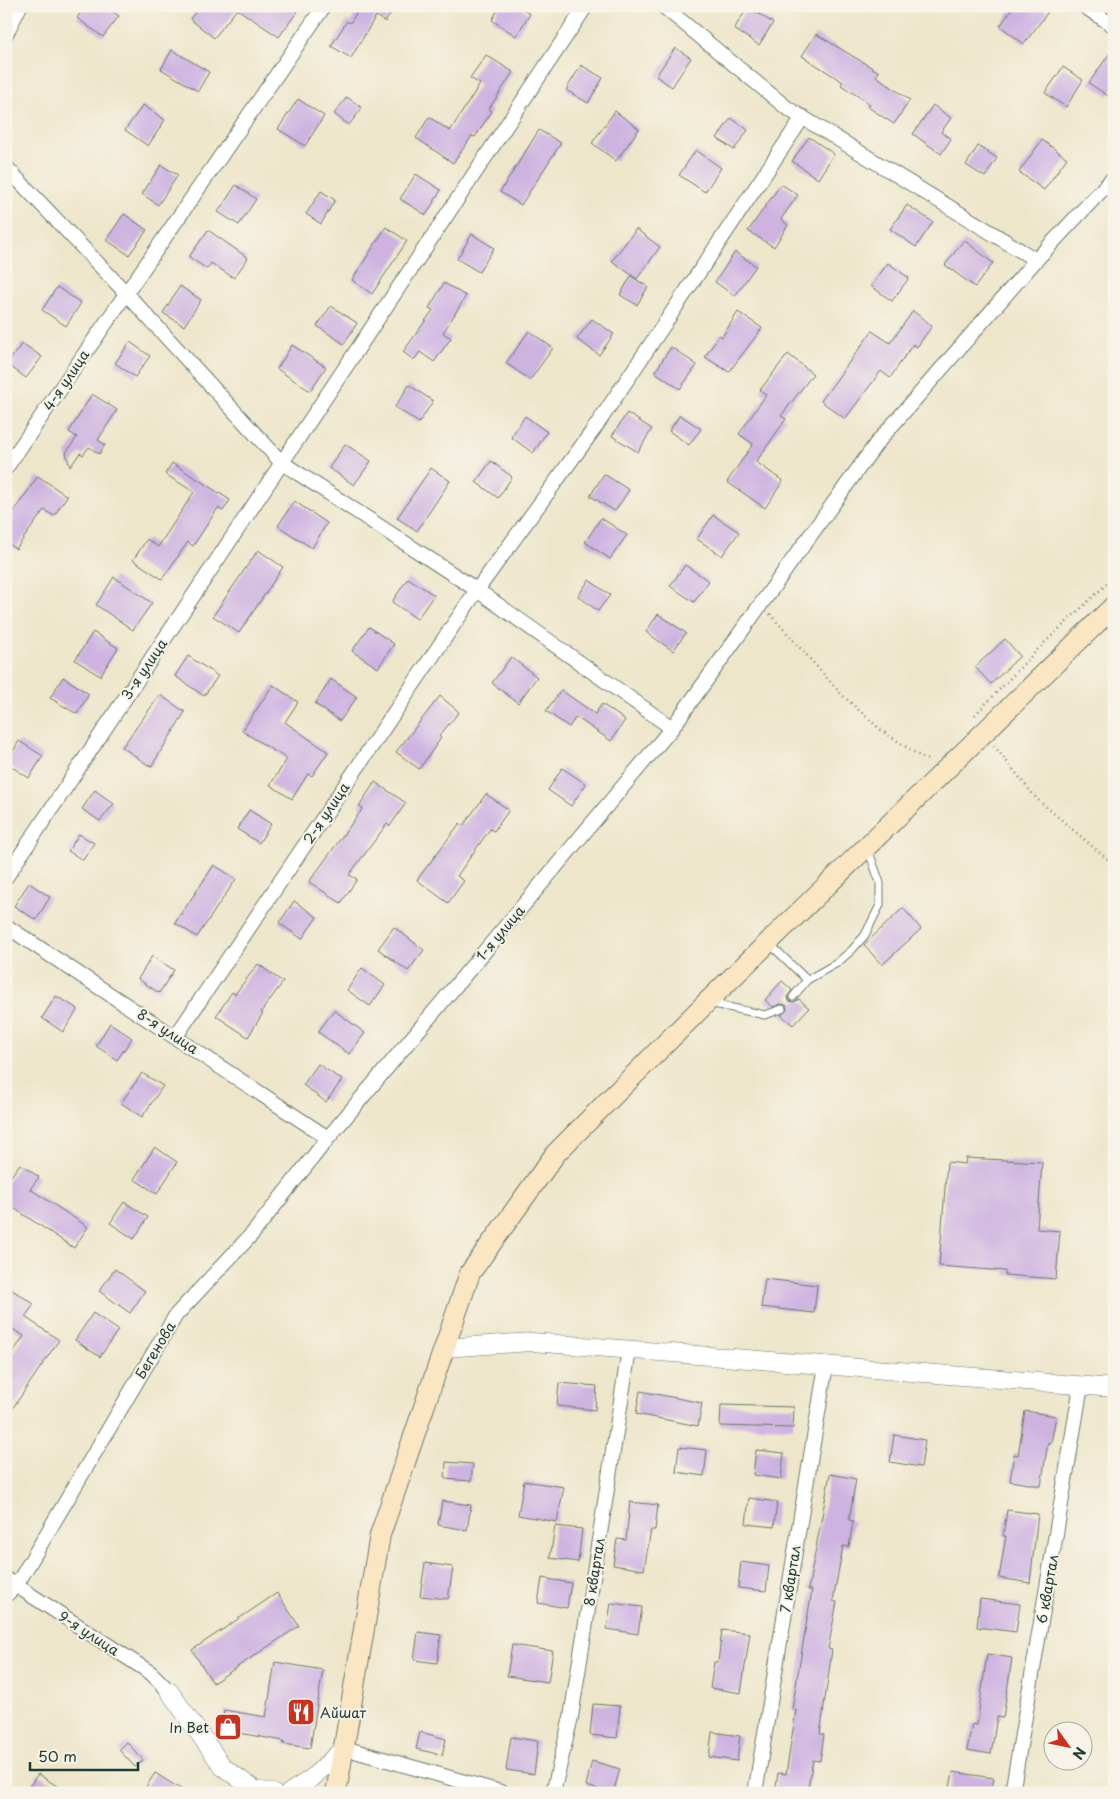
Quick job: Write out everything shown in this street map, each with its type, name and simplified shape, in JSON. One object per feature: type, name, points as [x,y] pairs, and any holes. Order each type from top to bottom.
[{"type":"main road","points":[[336,1793],[380,1535],[470,1273],[556,1153],[706,1002],[867,846],[978,724],[1114,606]]},
{"type":"street","points":[[6,34],[20,6]]},
{"type":"street","name":"4-я улица","points":[[6,468],[324,6]]},
{"type":"street","name":"3-я улица","points":[[6,876],[586,6]]},
{"type":"street","points":[[662,6],[787,108],[1036,260]]},
{"type":"street","points":[[1090,8],[1114,26]]},
{"type":"street","name":"2-я улица","points":[[176,1036],[477,590],[594,429],[803,117]]},
{"type":"street","points":[[6,167],[126,292],[282,462],[477,590],[672,728]]},
{"type":"street","name":"1-я улица","points":[[328,1138],[672,728],[876,444],[1036,260],[1114,177]]},
{"type":"street","name":"8-я улица","points":[[6,926],[176,1036],[328,1138]]},
{"type":"street","name":"Бегенова","points":[[10,1587],[176,1315],[253,1233],[328,1138]]},
{"type":"street","points":[[444,1348],[532,1342],[1114,1388]]},
{"type":"street","name":"8 квартал","points":[[553,1793],[571,1717],[628,1350]]},
{"type":"street","name":"7 квартал","points":[[755,1793],[826,1365]]},
{"type":"street","name":"6 квартал","points":[[1012,1793],[1082,1386]]},
{"type":"street","name":"9-я улица","points":[[10,1587],[150,1672],[168,1691]]},
{"type":"street","points":[[168,1691],[240,1793]]},
{"type":"street","points":[[290,1793],[312,1778],[344,1748],[504,1793]]},
{"type":"street","points":[[223,1767],[255,1790],[273,1793]]},
{"type":"lane","points":[[793,997],[808,980],[837,963],[852,950],[865,935],[880,905],[880,883],[867,846]]},
{"type":"lane","points":[[768,942],[808,980]]},
{"type":"lane","points":[[706,1002],[765,1015],[782,1009]]},
{"type":"path","points":[[1114,577],[1039,648],[978,724],[1037,799],[1114,864]]},
{"type":"path","points":[[761,604],[842,695],[881,730],[924,759],[932,760],[938,754]]},
{"type":"building","points":[[85,6],[105,6],[119,16],[103,37],[77,18]]},
{"type":"building","points":[[200,6],[289,6],[297,12],[279,37],[237,9],[214,38],[190,19]]},
{"type":"building","points":[[361,6],[396,6],[385,22],[376,16],[351,58],[331,46],[347,21],[350,23]]},
{"type":"building","points":[[500,6],[518,6],[530,14],[516,36],[492,20]]},
{"type":"building","points":[[1014,6],[1040,6],[1048,12],[1024,44],[1000,26]]},
{"type":"building","points":[[748,7],[773,23],[759,45],[734,29]]},
{"type":"building","points":[[816,34],[879,72],[876,76],[910,100],[894,124],[868,107],[870,104],[841,85],[843,82],[802,56]]},
{"type":"building","points":[[1114,47],[1114,88],[1108,96],[1089,83]]},
{"type":"building","points":[[675,48],[691,58],[672,87],[656,76]]},
{"type":"building","points":[[172,50],[209,72],[198,91],[161,69]]},
{"type":"building","points":[[486,55],[513,72],[489,109],[492,111],[475,137],[472,136],[453,163],[416,138],[429,117],[450,131],[480,84],[470,78]]},
{"type":"building","points":[[581,65],[603,78],[588,103],[566,90]]},
{"type":"building","points":[[1063,67],[1083,80],[1066,107],[1045,93]]},
{"type":"building","points":[[347,97],[362,108],[349,125],[334,114]]},
{"type":"building","points":[[298,99],[324,116],[305,146],[278,129]]},
{"type":"building","points":[[143,105],[165,120],[148,146],[125,130]]},
{"type":"building","points":[[933,105],[951,118],[941,132],[951,139],[941,154],[913,134]]},
{"type":"building","points":[[615,111],[639,129],[616,161],[592,143]]},
{"type":"building","points":[[731,118],[748,130],[734,150],[717,138]]},
{"type":"building","points":[[539,130],[561,143],[521,205],[500,192]]},
{"type":"building","points":[[809,137],[834,154],[818,179],[792,161]]},
{"type":"building","points":[[1042,140],[1067,158],[1044,190],[1019,172]]},
{"type":"building","points":[[978,146],[997,158],[985,177],[966,165]]},
{"type":"building","points":[[696,150],[721,168],[705,192],[679,175]]},
{"type":"building","points":[[161,165],[178,175],[158,205],[142,194]]},
{"type":"building","points":[[416,174],[441,190],[426,215],[400,199]]},
{"type":"building","points":[[781,184],[798,195],[781,219],[788,225],[774,247],[748,231]]},
{"type":"building","points":[[236,185],[256,199],[239,225],[218,212]]},
{"type":"building","points":[[321,191],[335,200],[321,224],[306,214]]},
{"type":"building","points":[[907,205],[933,222],[916,247],[890,229]]},
{"type":"building","points":[[124,214],[147,230],[129,255],[106,240]]},
{"type":"building","points":[[386,227],[407,241],[372,294],[352,280]]},
{"type":"building","points":[[636,229],[660,247],[637,279],[612,261]]},
{"type":"building","points":[[208,230],[248,258],[234,278],[211,263],[207,269],[189,257]]},
{"type":"building","points":[[472,234],[494,248],[479,272],[457,259]]},
{"type":"building","points":[[964,240],[993,263],[975,287],[945,265]]},
{"type":"building","points":[[735,252],[756,266],[735,296],[715,282]]},
{"type":"building","points":[[888,263],[909,278],[892,301],[871,286]]},
{"type":"building","points":[[631,276],[648,287],[637,305],[620,295]]},
{"type":"building","points":[[444,283],[466,296],[443,333],[451,338],[434,362],[420,352],[414,360],[403,352],[433,310],[429,308]]},
{"type":"building","points":[[180,286],[201,300],[184,326],[163,313]]},
{"type":"building","points":[[57,287],[81,303],[66,326],[42,310]]},
{"type":"building","points":[[331,306],[357,323],[344,344],[317,326]]},
{"type":"building","points":[[913,311],[932,326],[917,347],[913,344],[890,378],[881,371],[845,419],[821,401],[872,331],[890,343]]},
{"type":"building","points":[[738,312],[762,328],[729,372],[705,357],[719,335],[722,337]]},
{"type":"building","points":[[592,319],[614,334],[599,355],[577,339]]},
{"type":"building","points":[[529,331],[553,348],[530,380],[506,363]]},
{"type":"building","points":[[130,342],[150,356],[135,377],[115,363]]},
{"type":"building","points":[[22,343],[42,357],[26,378],[7,364]]},
{"type":"building","points":[[292,345],[326,367],[310,391],[277,369]]},
{"type":"building","points":[[671,347],[697,365],[680,389],[655,372]]},
{"type":"building","points":[[788,354],[813,374],[781,416],[786,419],[756,462],[783,481],[765,508],[727,482],[753,444],[739,434],[766,395],[760,390]]},
{"type":"building","points":[[409,385],[433,401],[419,423],[395,407]]},
{"type":"building","points":[[92,394],[117,410],[98,440],[105,445],[99,454],[89,447],[83,455],[80,453],[70,467],[66,453],[77,437],[69,432]]},
{"type":"building","points":[[627,413],[652,429],[638,452],[612,436]]},
{"type":"building","points":[[680,415],[701,429],[689,445],[669,431]]},
{"type":"building","points":[[525,416],[547,432],[533,453],[511,437]]},
{"type":"building","points":[[345,444],[371,461],[354,485],[329,468]]},
{"type":"building","points":[[491,461],[512,477],[498,498],[476,482]]},
{"type":"building","points":[[172,463],[230,500],[223,511],[218,508],[193,546],[188,542],[162,579],[133,560],[147,539],[158,547],[194,492],[165,474]]},
{"type":"building","points":[[431,468],[450,481],[417,531],[397,518]]},
{"type":"building","points":[[604,474],[629,490],[615,511],[590,496]]},
{"type":"building","points":[[38,476],[67,496],[54,516],[44,510],[16,549],[6,542],[6,523]]},
{"type":"building","points":[[294,501],[327,523],[312,548],[278,526]]},
{"type":"building","points":[[713,515],[739,532],[722,556],[697,539]]},
{"type":"building","points":[[601,518],[627,535],[610,559],[585,542]]},
{"type":"building","points":[[258,550],[283,567],[239,633],[213,616]]},
{"type":"building","points":[[685,565],[709,581],[694,602],[670,586]]},
{"type":"building","points":[[114,577],[152,603],[133,630],[96,605]]},
{"type":"building","points":[[408,578],[434,595],[417,619],[392,602]]},
{"type":"building","points":[[589,580],[610,595],[598,611],[578,596]]},
{"type":"building","points":[[658,614],[686,633],[673,651],[646,632]]},
{"type":"building","points":[[369,627],[394,644],[378,668],[352,651]]},
{"type":"building","points":[[93,632],[118,648],[100,676],[75,660]]},
{"type":"building","points":[[1005,639],[1020,656],[991,684],[975,667]]},
{"type":"building","points":[[188,656],[218,676],[204,696],[175,676]]},
{"type":"building","points":[[511,657],[537,677],[518,703],[492,683]]},
{"type":"building","points":[[63,677],[89,694],[77,714],[50,698]]},
{"type":"building","points":[[331,679],[357,697],[340,721],[315,704]]},
{"type":"building","points":[[273,685],[298,702],[285,722],[328,752],[312,776],[308,774],[292,799],[270,785],[287,759],[242,731]]},
{"type":"building","points":[[561,690],[595,714],[602,704],[625,720],[611,741],[576,717],[569,727],[546,711]]},
{"type":"building","points":[[160,695],[185,712],[151,767],[122,747]]},
{"type":"building","points":[[440,696],[459,712],[439,736],[441,738],[419,769],[396,752]]},
{"type":"building","points":[[19,741],[43,756],[29,778],[6,763]]},
{"type":"building","points":[[562,768],[586,784],[571,806],[548,790]]},
{"type":"building","points":[[375,782],[406,803],[390,826],[387,824],[349,875],[357,879],[341,903],[309,882],[363,808],[359,806]]},
{"type":"building","points":[[95,790],[114,804],[100,821],[82,809]]},
{"type":"building","points":[[486,794],[509,810],[494,831],[490,829],[457,876],[464,881],[448,903],[417,880],[460,823],[463,826]]},
{"type":"building","points":[[249,810],[271,824],[259,843],[237,829]]},
{"type":"building","points":[[79,834],[94,843],[83,860],[68,851]]},
{"type":"building","points":[[214,865],[236,879],[197,937],[175,923]]},
{"type":"building","points":[[29,883],[50,897],[36,920],[14,906]]},
{"type":"building","points":[[294,901],[317,917],[302,939],[279,923]]},
{"type":"building","points":[[903,908],[921,929],[882,965],[864,945]]},
{"type":"building","points":[[394,927],[424,950],[408,971],[378,949]]},
{"type":"building","points":[[152,956],[174,970],[159,993],[138,979]]},
{"type":"building","points":[[258,964],[283,982],[261,1012],[263,1013],[248,1037],[216,1016],[232,992],[235,994]]},
{"type":"building","points":[[362,968],[385,985],[370,1006],[347,990]]},
{"type":"building","points":[[782,981],[792,990],[788,996],[789,1001],[794,1002],[799,999],[809,1008],[793,1025],[781,1015],[787,1010],[786,1005],[781,1004],[773,1007],[765,1000]]},
{"type":"building","points":[[56,996],[78,1009],[63,1032],[42,1018]]},
{"type":"building","points":[[334,1010],[365,1033],[349,1054],[318,1032]]},
{"type":"building","points":[[110,1023],[132,1038],[117,1060],[96,1046]]},
{"type":"building","points":[[318,1064],[342,1080],[326,1102],[303,1085]]},
{"type":"building","points":[[142,1073],[163,1086],[142,1117],[121,1103]]},
{"type":"building","points":[[155,1147],[177,1162],[157,1194],[134,1179]]},
{"type":"building","points":[[966,1158],[1042,1162],[1037,1229],[1060,1231],[1056,1279],[1005,1275],[1005,1271],[939,1266],[947,1162],[965,1164]]},
{"type":"building","points":[[20,1164],[39,1177],[30,1189],[88,1227],[74,1248],[6,1203],[6,1183]]},
{"type":"building","points":[[124,1202],[148,1217],[134,1239],[110,1223]]},
{"type":"building","points":[[115,1269],[145,1291],[130,1313],[99,1291]]},
{"type":"building","points":[[765,1279],[817,1285],[814,1313],[761,1307]]},
{"type":"building","points":[[6,1286],[34,1304],[25,1317],[59,1340],[6,1418],[6,1363],[24,1336],[6,1325]]},
{"type":"building","points":[[93,1313],[118,1330],[100,1357],[75,1340]]},
{"type":"building","points":[[559,1383],[597,1386],[595,1410],[557,1406]]},
{"type":"building","points":[[640,1391],[702,1403],[698,1426],[636,1414]]},
{"type":"building","points":[[721,1405],[794,1407],[793,1428],[720,1426]]},
{"type":"building","points":[[1025,1411],[1056,1416],[1051,1443],[1048,1442],[1041,1486],[1010,1481],[1014,1454],[1018,1455]]},
{"type":"building","points":[[894,1435],[925,1440],[921,1467],[890,1462]]},
{"type":"building","points":[[679,1447],[707,1450],[704,1476],[676,1472]]},
{"type":"building","points":[[756,1450],[784,1453],[781,1479],[753,1475]]},
{"type":"building","points":[[446,1462],[473,1464],[471,1481],[445,1479]]},
{"type":"building","points":[[830,1474],[856,1479],[849,1520],[853,1521],[849,1547],[843,1546],[833,1601],[837,1602],[828,1649],[832,1650],[820,1734],[824,1735],[820,1761],[813,1760],[807,1793],[775,1793],[778,1773],[786,1774],[796,1710],[792,1709],[812,1590],[808,1590]]},
{"type":"building","points":[[524,1481],[564,1487],[557,1522],[518,1515]]},
{"type":"building","points":[[749,1498],[777,1502],[774,1527],[746,1524]]},
{"type":"building","points":[[442,1501],[471,1505],[467,1530],[438,1525]]},
{"type":"building","points":[[630,1502],[658,1505],[655,1530],[651,1530],[644,1570],[613,1565],[617,1539],[626,1540]]},
{"type":"building","points":[[1007,1510],[1038,1514],[1030,1583],[999,1578],[1006,1536],[1003,1536]]},
{"type":"building","points":[[555,1526],[582,1529],[578,1562],[550,1558]]},
{"type":"building","points":[[741,1562],[769,1566],[766,1591],[738,1588]]},
{"type":"building","points":[[425,1563],[453,1567],[448,1599],[420,1596]]},
{"type":"building","points":[[542,1578],[571,1583],[567,1608],[538,1603]]},
{"type":"building","points":[[277,1593],[299,1626],[213,1683],[192,1650]]},
{"type":"building","points":[[980,1599],[1020,1604],[1016,1632],[977,1627]]},
{"type":"building","points":[[611,1603],[642,1607],[638,1634],[607,1629]]},
{"type":"building","points":[[722,1630],[750,1633],[741,1693],[710,1688],[714,1662],[718,1662]]},
{"type":"building","points":[[418,1632],[441,1635],[437,1663],[414,1660]]},
{"type":"building","points":[[512,1645],[553,1651],[548,1682],[507,1676]]},
{"type":"building","points":[[987,1654],[1012,1658],[1003,1718],[997,1717],[991,1754],[967,1750],[972,1724],[977,1725]]},
{"type":"building","points":[[275,1662],[323,1670],[310,1748],[283,1744],[284,1741],[221,1730],[224,1710],[266,1717]]},
{"type":"building","points":[[593,1704],[620,1706],[617,1738],[590,1735]]},
{"type":"building","points":[[420,1732],[446,1739],[442,1755],[416,1749]]},
{"type":"building","points":[[712,1732],[740,1736],[737,1761],[709,1757]]},
{"type":"building","points":[[511,1737],[538,1741],[534,1774],[506,1770]]},
{"type":"building","points":[[127,1742],[143,1760],[135,1767],[119,1750]]},
{"type":"building","points":[[592,1761],[620,1769],[613,1793],[586,1786]]},
{"type":"building","points":[[953,1772],[994,1778],[991,1793],[949,1793]]},
{"type":"building","points":[[155,1773],[187,1793],[142,1793]]},
{"type":"building","points":[[38,1774],[68,1793],[39,1793],[29,1787]]},
{"type":"place","name":"Айшат","points":[[301,1712]]},
{"type":"place","name":"In Bet","points":[[228,1727]]}]
